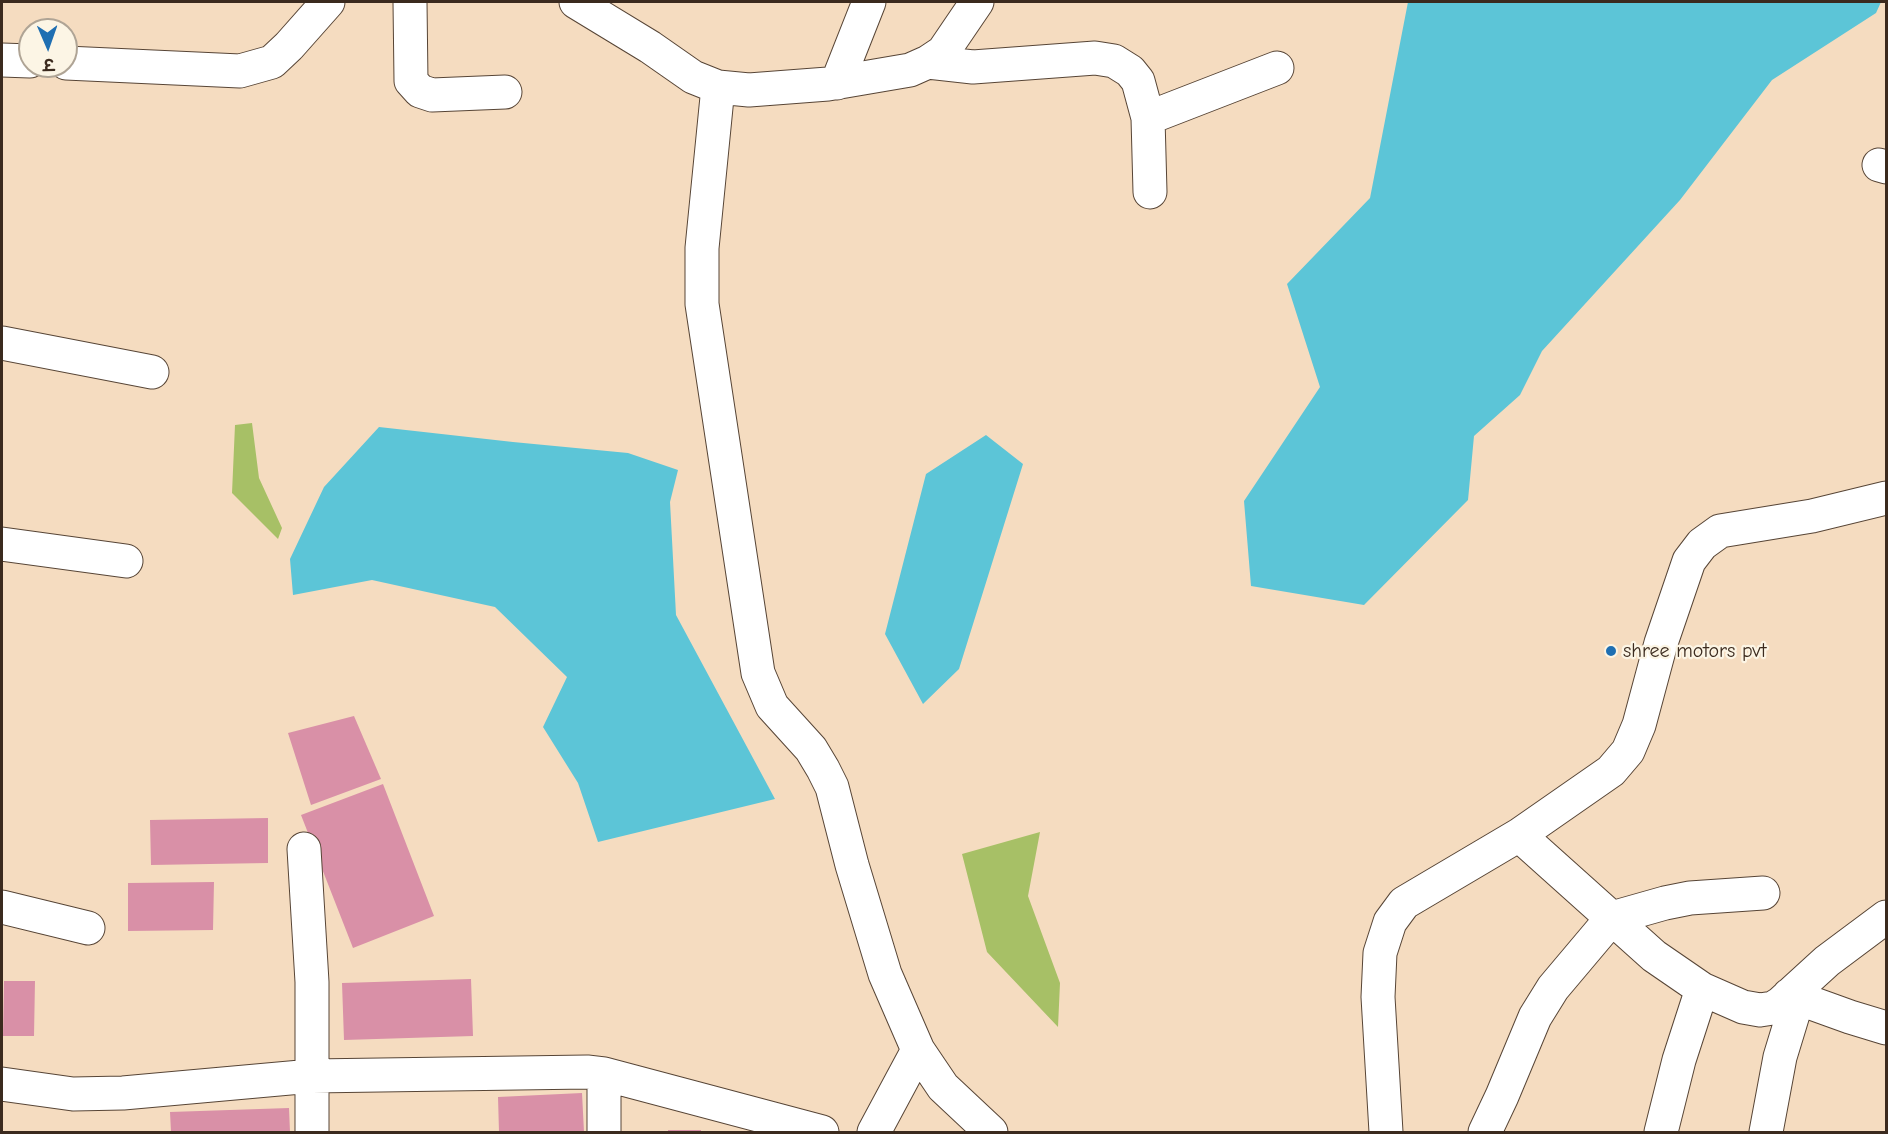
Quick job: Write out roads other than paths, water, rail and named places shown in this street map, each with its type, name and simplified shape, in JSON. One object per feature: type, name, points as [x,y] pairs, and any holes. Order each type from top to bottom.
[{"type":"street","points":[[78,64],[240,71],[272,62],[328,2]]},
{"type":"street","points":[[410,2],[411,81],[420,91],[432,95],[505,92]]},
{"type":"street","points":[[837,83],[869,2]]},
{"type":"street","points":[[595,6],[693,77],[718,87],[749,90],[837,83],[910,70],[943,52],[977,2]]},
{"type":"street","points":[[928,62],[973,67],[1095,58],[1114,61],[1130,71],[1138,81],[1148,118],[1150,192]]},
{"type":"street","points":[[2,60],[18,61]]},
{"type":"street","points":[[1148,118],[1277,68]]},
{"type":"street","points":[[718,87],[702,248],[702,304],[758,673],[772,706],[811,749],[832,787],[852,865],[885,974],[918,1050],[943,1087],[991,1132]]},
{"type":"street","points":[[2,343],[152,372]]},
{"type":"street","points":[[1386,1132],[1378,997],[1380,953],[1390,922],[1404,903],[1519,835],[1611,771],[1628,751],[1639,725],[1661,643],[1689,561],[1702,544],[1720,531],[1812,516],[1887,498]]},
{"type":"street","points":[[2,544],[126,561]]},
{"type":"street","points":[[1519,835],[1654,956],[1702,989],[1743,1007],[1760,1010],[1773,1008],[1794,997],[1827,961],[1887,917]]},
{"type":"street","points":[[304,849],[312,982],[312,1132]]},
{"type":"street","points":[[1485,1132],[1503,1096],[1535,1017],[1553,988],[1612,918],[1690,898],[1763,892]]},
{"type":"street","points":[[2,907],[88,928]]},
{"type":"street","points":[[1661,1132],[1679,1060],[1702,989]]},
{"type":"street","points":[[1794,997],[1887,1028]]},
{"type":"street","points":[[1766,1132],[1794,997]]},
{"type":"street","points":[[874,1132],[918,1050]]},
{"type":"street","points":[[2,1084],[73,1094],[123,1093],[312,1076],[587,1072],[604,1074],[709,1118],[822,1132]]},
{"type":"street","points":[[604,1074],[604,1132]]},
{"type":"water","points":[[1408,2],[1881,2],[1876,13],[1772,80],[1680,200],[1542,351],[1520,395],[1474,436],[1468,500],[1364,605],[1251,586],[1244,501],[1320,387],[1287,284],[1370,198]]},
{"type":"water","points":[[379,427],[628,453],[678,470],[670,502],[676,615],[775,799],[598,842],[578,783],[543,727],[567,677],[495,607],[372,580],[293,595],[290,559],[324,487]]},
{"type":"water","points":[[986,435],[1023,464],[959,669],[923,704],[885,634],[926,474]]},
{"type":"place","name":"shree motors pvt","points":[[1611,651]]}]
